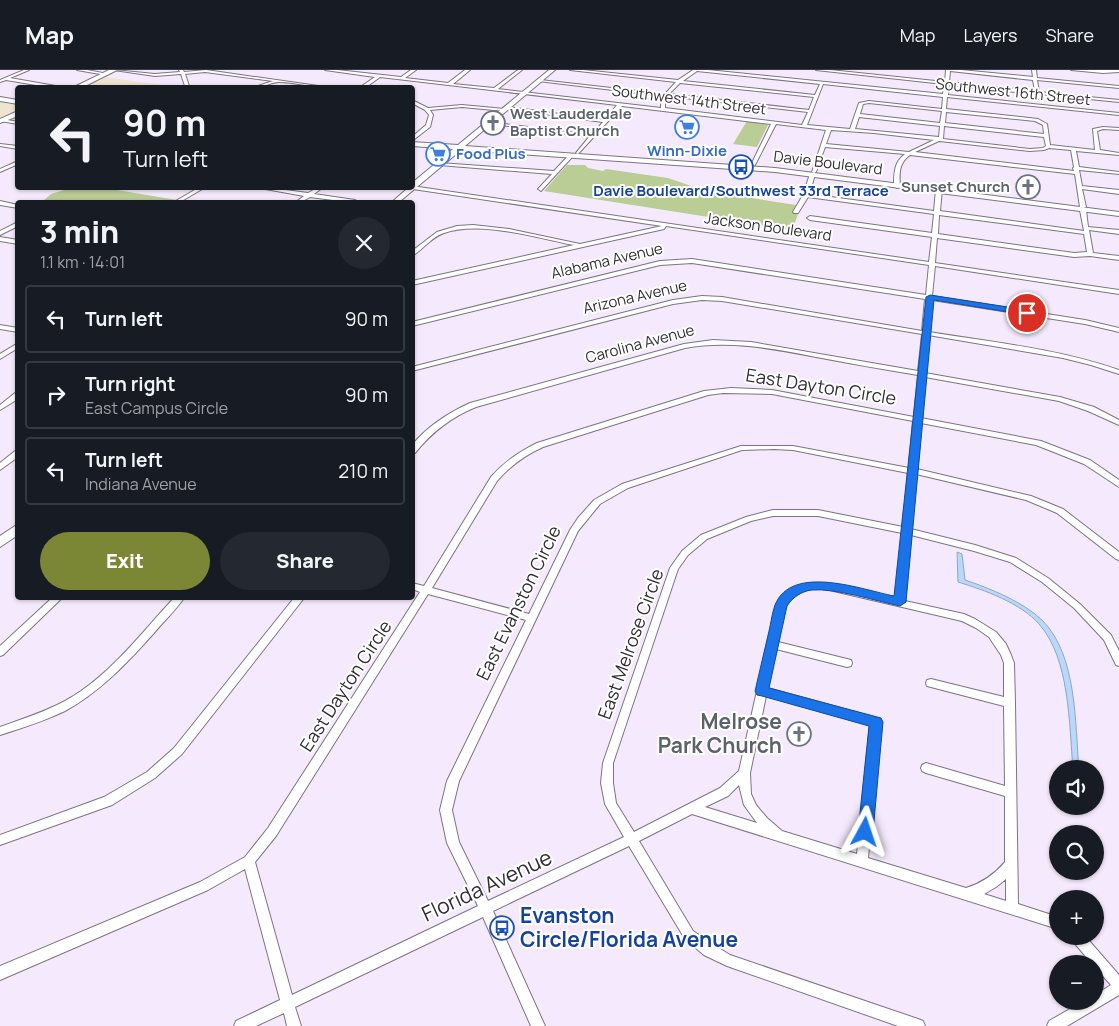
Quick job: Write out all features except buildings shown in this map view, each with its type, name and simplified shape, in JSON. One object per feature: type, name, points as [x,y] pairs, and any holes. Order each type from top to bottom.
[{"type":"main road","points":[[82,85],[115,70]]},
{"type":"main road","points":[[415,185],[552,70]]},
{"type":"main road","points":[[0,99],[15,102]]},
{"type":"main road","points":[[1,121],[15,114]]},
{"type":"main road","name":"Davie Boulevard","points":[[415,142],[813,173]]},
{"type":"main road","name":"Davie Boulevard","points":[[575,154],[753,165],[1119,213]]},
{"type":"main road","points":[[724,165],[753,165]]},
{"type":"main road","points":[[397,200],[409,190]]},
{"type":"main road","name":"Davie Boulevard","points":[[939,190],[1061,207],[1100,209],[1119,213]]},
{"type":"main road","points":[[2,539],[15,530]]},
{"type":"street","points":[[0,81],[28,70]]},
{"type":"street","points":[[82,70],[106,74]]},
{"type":"street","points":[[115,70],[155,75],[197,71],[308,85]]},
{"type":"street","name":"Southwest 14th Street","points":[[326,70],[829,129],[1030,150],[1044,150],[1048,146],[1119,154]]},
{"type":"street","points":[[355,73],[360,70]]},
{"type":"street","points":[[401,79],[414,70]]},
{"type":"street","points":[[448,85],[468,70]]},
{"type":"street","points":[[494,90],[520,70]]},
{"type":"street","points":[[572,70],[816,96]]},
{"type":"street","points":[[663,110],[662,103],[665,94],[679,81],[696,70]]},
{"type":"street","name":"Southwest 16th Street","points":[[696,70],[1119,114]]},
{"type":"street","points":[[818,70],[864,72],[1037,93],[1119,100]]},
{"type":"street","points":[[899,185],[901,163],[907,152],[929,145],[941,138],[948,70],[991,72],[1119,87]]},
{"type":"street","points":[[1034,70],[1038,106]]},
{"type":"street","points":[[1075,70],[1119,71]]},
{"type":"street","points":[[182,71],[187,85]]},
{"type":"street","points":[[859,87],[864,72]]},
{"type":"street","points":[[225,80],[235,75]]},
{"type":"street","points":[[366,85],[379,76]]},
{"type":"street","points":[[6,79],[45,85]]},
{"type":"street","points":[[264,85],[278,81]]},
{"type":"street","points":[[540,81],[810,111]]},
{"type":"street","points":[[804,126],[822,83]]},
{"type":"street","points":[[852,131],[863,102],[1042,122],[1045,124],[1048,146]]},
{"type":"street","points":[[415,103],[427,109],[431,115],[428,126],[415,140]]},
{"type":"street","points":[[541,189],[620,105]]},
{"type":"street","points":[[427,109],[462,106],[506,109],[606,121]]},
{"type":"street","points":[[857,115],[1047,136]]},
{"type":"street","points":[[1,121],[15,123]]},
{"type":"street","points":[[489,123],[592,136]]},
{"type":"street","points":[[753,165],[774,123]]},
{"type":"street","points":[[1098,152],[1095,130],[1103,128],[1119,130]]},
{"type":"street","points":[[796,212],[806,194],[829,129]]},
{"type":"street","points":[[0,144],[15,147]]},
{"type":"street","points":[[823,145],[1119,173]]},
{"type":"street","points":[[1073,149],[1090,254]]},
{"type":"street","points":[[0,171],[15,164]]},
{"type":"street","points":[[440,164],[556,173]]},
{"type":"street","name":"Jackson Boulevard","points":[[415,187],[1119,292]]},
{"type":"street","points":[[1079,187],[1119,192]]},
{"type":"street","points":[[180,200],[198,190]]},
{"type":"street","points":[[276,190],[342,200]]},
{"type":"street","points":[[301,200],[317,190]]},
{"type":"street","points":[[900,602],[939,190]]},
{"type":"street","points":[[806,194],[937,212],[1086,230],[1119,232]]},
{"type":"street","points":[[0,203],[15,206]]},
{"type":"street","points":[[810,218],[1074,255],[1090,254],[1119,258]]},
{"type":"street","points":[[415,282],[669,225]]},
{"type":"street","points":[[0,233],[15,226]]},
{"type":"street","points":[[415,251],[435,234],[460,228],[484,228],[582,244]]},
{"type":"street","points":[[0,239],[15,242]]},
{"type":"street","points":[[553,240],[553,251]]},
{"type":"street","name":"Alabama Avenue","points":[[415,323],[648,266],[680,261],[721,264],[1085,322],[1119,330]]},
{"type":"street","name":"Arizona Avenue","points":[[415,368],[686,299],[722,300],[1079,359],[1119,372]]},
{"type":"street","points":[[0,327],[15,330]]},
{"type":"street","name":"Carolina Avenue","points":[[415,448],[430,430],[454,412],[473,405],[697,343],[722,341],[746,343],[922,374]]},
{"type":"street","points":[[0,357],[15,347]]},
{"type":"street","points":[[922,374],[1074,402],[1119,423]]},
{"type":"street","name":"East Dayton Circle","points":[[249,861],[272,832],[426,590],[494,479],[506,465],[540,445],[708,393],[736,390],[772,392],[1017,438],[1055,448],[1087,462],[1119,484]]},
{"type":"street","points":[[0,408],[15,397]]},
{"type":"street","name":"East Evanston Circle","points":[[538,1026],[486,908],[453,843],[446,810],[453,781],[532,618],[581,520],[597,502],[625,486],[740,448],[793,448],[1010,492],[1060,511],[1119,557]]},
{"type":"street","points":[[0,467],[15,455]]},
{"type":"street","name":"East Melrose Circle","points":[[918,1026],[727,960],[709,950],[689,935],[611,804],[607,783],[608,763],[674,568],[685,553],[704,537],[749,519],[773,513],[818,513],[907,531],[975,548],[1013,560],[1045,580],[1077,606],[1108,638],[1119,662]]},
{"type":"street","points":[[778,835],[759,818],[748,803],[743,790],[744,773],[772,644],[781,606],[787,596],[796,590],[810,586],[825,586],[964,618],[979,624],[991,633],[1003,645],[1009,663],[1012,908]]},
{"type":"street","points":[[415,587],[532,618]]},
{"type":"street","points":[[0,652],[55,600]]},
{"type":"street","points":[[0,731],[68,704],[88,691],[107,676],[177,600]]},
{"type":"street","points":[[0,840],[108,800],[151,775],[178,751],[297,600]]},
{"type":"street","points":[[772,644],[847,663]]},
{"type":"street","points":[[930,683],[1010,703]]},
{"type":"street","points":[[762,691],[876,722],[862,862]]},
{"type":"street","points":[[926,768],[1010,792]]},
{"type":"street","name":"Florida Avenue","points":[[241,1026],[631,840],[724,792],[744,773]]},
{"type":"street","points":[[691,808],[1049,920]]},
{"type":"street","points":[[0,973],[204,886],[249,861],[294,1026]]},
{"type":"street","points":[[967,894],[979,891],[998,880],[1011,865]]},
{"type":"street","points":[[1054,1026],[1119,987],[1084,945]]},
{"type":"shaded area","points":[[104,77],[163,85],[86,85]]},
{"type":"shaded area","points":[[0,102],[15,104],[15,121],[0,121]]},
{"type":"green space","points":[[747,121],[768,125],[757,147],[733,144]]},
{"type":"green space","points":[[567,165],[585,165],[588,168],[603,171],[606,169],[668,178],[706,191],[796,205],[793,210],[798,214],[793,228],[801,229],[798,231],[544,191]]},
{"type":"green space","points":[[64,190],[117,190],[177,200],[44,200],[51,194]]},
{"type":"water","points":[[957,552],[962,554],[965,580],[995,591],[1026,608],[1043,621],[1054,636],[1062,652],[1072,691],[1078,760],[1072,760],[1066,693],[1057,655],[1049,638],[1039,624],[1022,610],[990,593],[958,582]]},
{"type":"place","name":"West Lauderdale Baptist Church","points":[[493,123]]},
{"type":"place","name":"Winn-Dixie","points":[[687,127]]},
{"type":"place","name":"Food Plus","points":[[438,154]]},
{"type":"place","name":"Davie Boulevard/Southwest 33rd Terrace","points":[[741,167]]},
{"type":"place","name":"Sunset Church","points":[[1028,187]]},
{"type":"place","name":"Melrose Park Church","points":[[799,734]]},
{"type":"place","name":"Evanston Circle/Florida Avenue","points":[[502,928]]},
{"type":"route","points":[[865,832],[876,722],[762,691],[781,606],[787,596],[796,590],[810,586],[825,586],[900,602],[930,297],[1027,313]]}]
